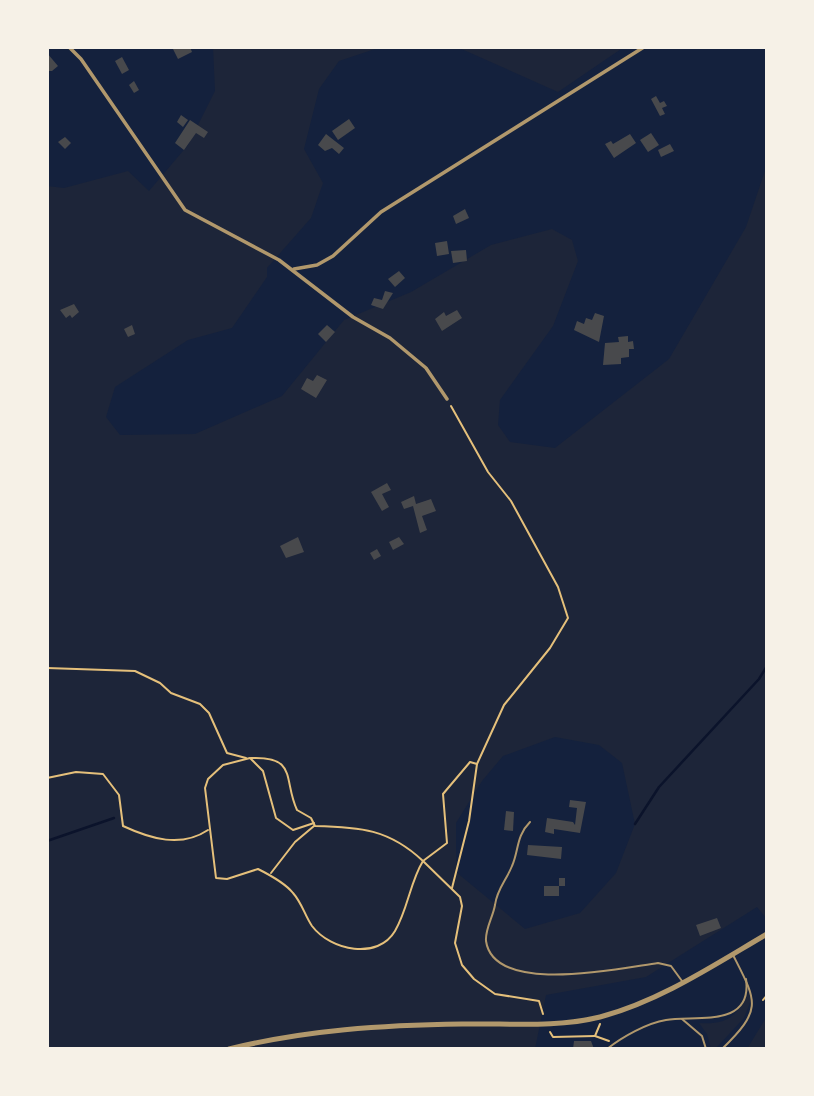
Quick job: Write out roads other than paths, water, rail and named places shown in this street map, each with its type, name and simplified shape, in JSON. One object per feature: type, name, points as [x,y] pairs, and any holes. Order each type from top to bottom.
[{"type":"street","points":[[69,47],[88,69],[185,210],[292,270],[353,317],[390,338],[426,368],[447,398]]},
{"type":"street","points":[[292,270],[317,265],[333,256],[381,212],[644,47]]},
{"type":"street","points":[[229,1049],[262,1041],[383,1025],[549,1023],[599,1017],[631,1007],[683,982],[767,933]]},
{"type":"lane","points":[[530,822],[518,840],[513,864],[496,892],[486,934],[493,958],[507,969],[517,972],[562,974],[658,963],[671,966],[683,982]]},
{"type":"lane","points":[[722,1049],[752,1009],[754,994],[733,954]]},
{"type":"lane","points":[[607,1049],[652,1024],[681,1019],[713,1020],[733,1011],[744,996],[746,979]]},
{"type":"lane","points":[[681,1019],[702,1036],[706,1049]]},
{"type":"waterway","points":[[635,824],[659,787],[759,679],[767,666]]},
{"type":"waterway","points":[[47,841],[114,818]]}]
